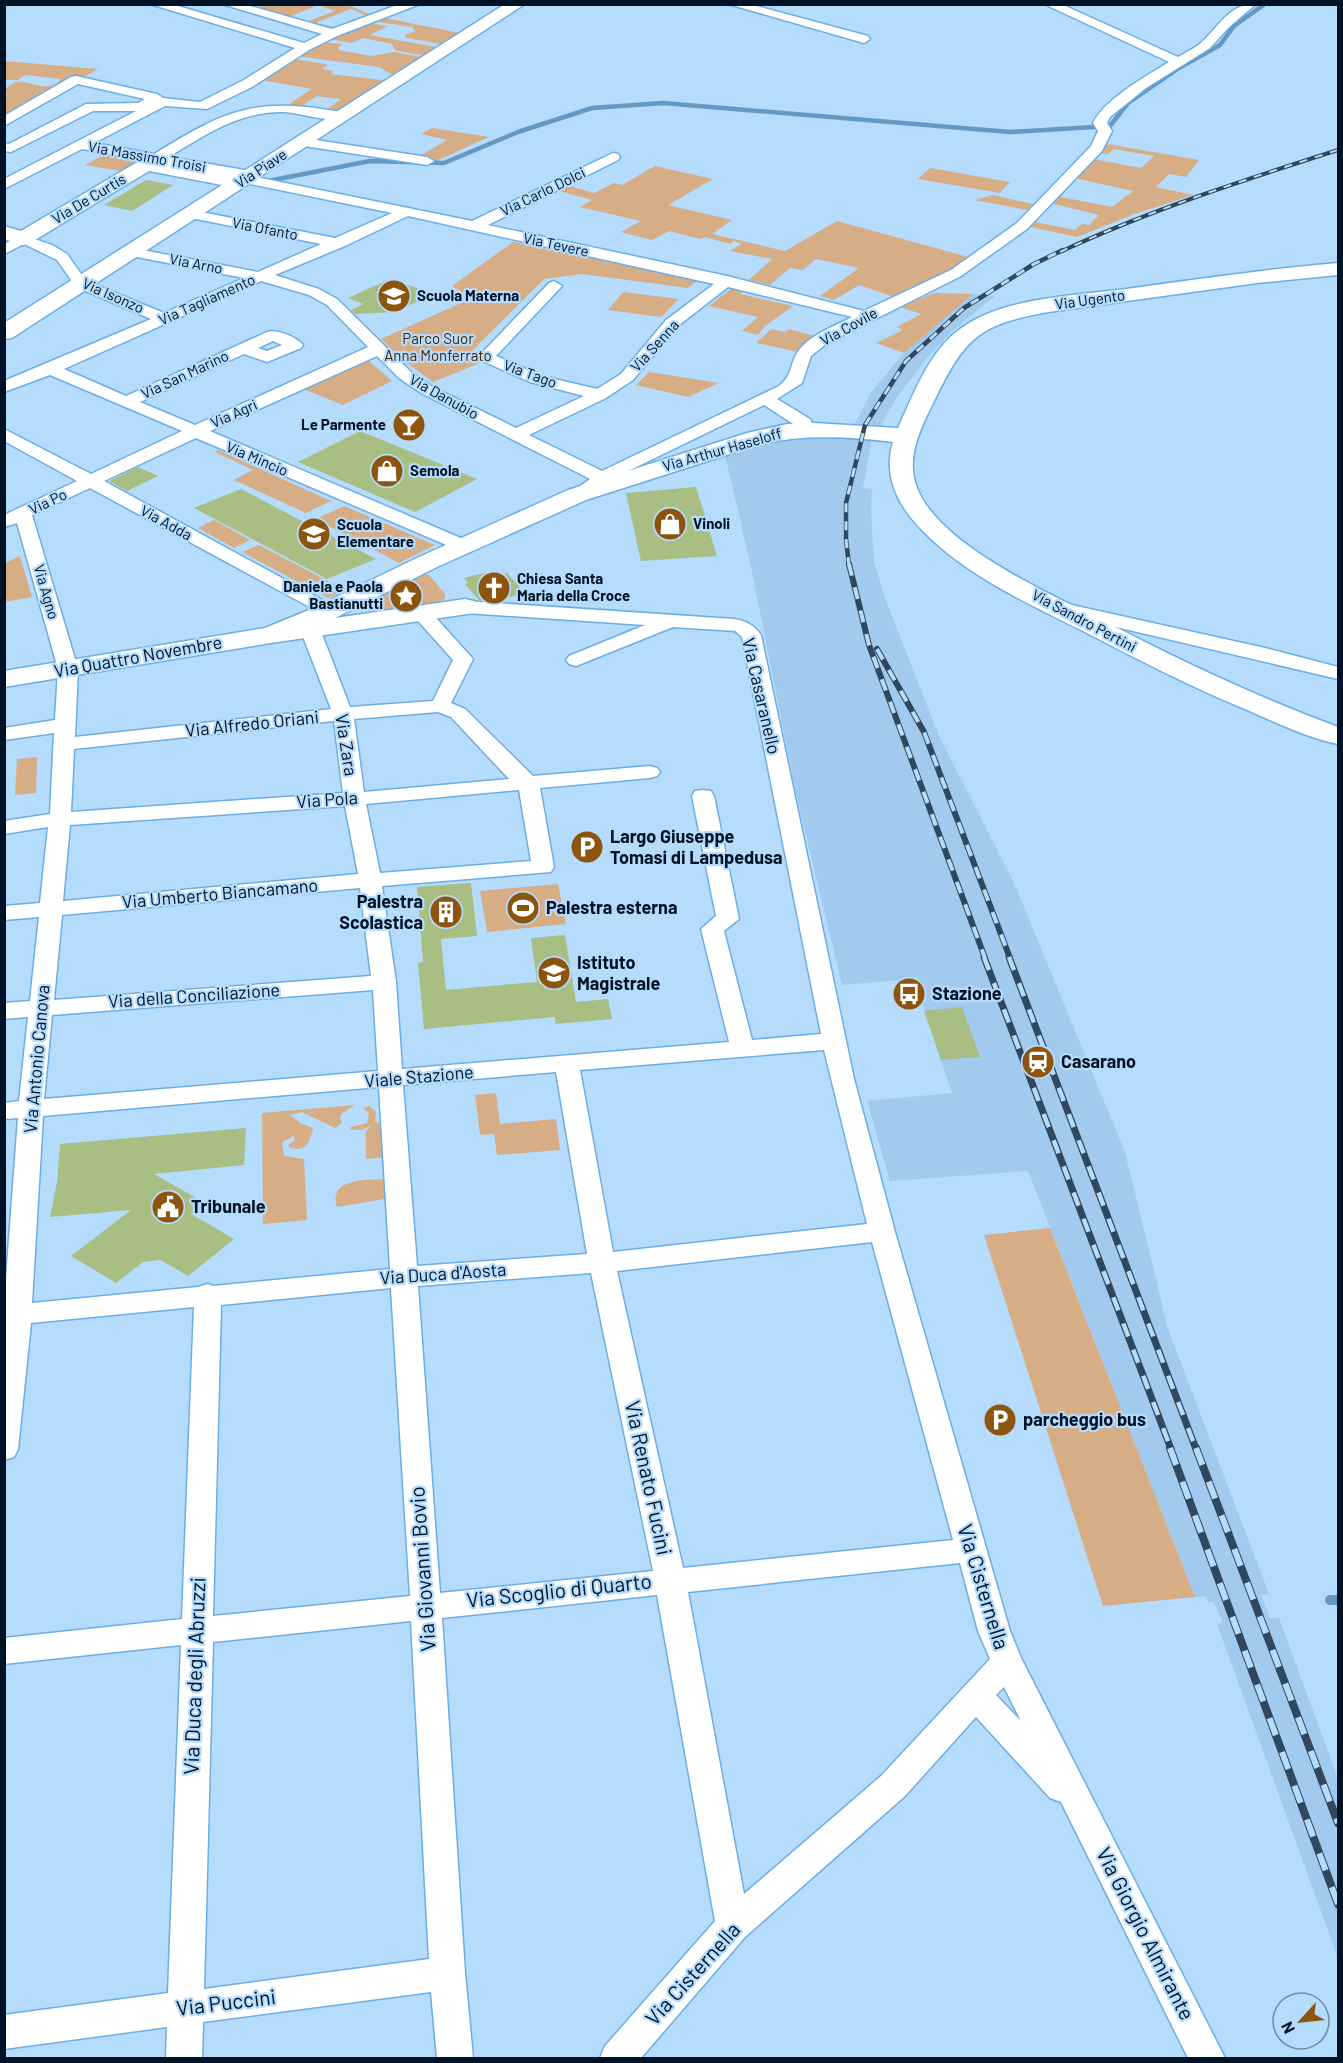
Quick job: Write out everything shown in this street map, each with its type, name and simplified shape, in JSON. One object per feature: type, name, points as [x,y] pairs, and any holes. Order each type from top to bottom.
[{"type":"street","points":[[156,4],[305,47]]},
{"type":"street","points":[[228,4],[333,33]]},
{"type":"street","points":[[4,185],[163,102],[202,106],[247,84],[305,47],[333,33],[414,4]]},
{"type":"street","name":"Via Piave","points":[[4,333],[517,4]]},
{"type":"street","points":[[734,4],[864,39]]},
{"type":"street","points":[[1050,4],[1068,8],[1178,61]]},
{"type":"street","name":"Via Covile","points":[[446,584],[464,546],[577,495],[785,390],[796,380],[804,354],[812,348],[866,316],[956,273],[1022,226],[1097,148],[1104,115],[1141,85],[1206,45],[1225,24],[1250,4]]},
{"type":"street","points":[[4,122],[76,80],[157,98],[140,107],[91,107],[11,148],[4,147]]},
{"type":"street","points":[[151,162],[228,117],[246,112],[291,108],[335,115]]},
{"type":"street","points":[[303,142],[427,161]]},
{"type":"street","name":"Via Massimo Troisi","points":[[80,146],[245,179]]},
{"type":"street","name":"Via Carlo Dolci","points":[[472,227],[613,157]]},
{"type":"street","points":[[4,160],[32,170]]},
{"type":"street","name":"Via De Curtis","points":[[14,236],[151,162]]},
{"type":"street","name":"Via Tevere","points":[[245,179],[727,281],[866,316]]},
{"type":"street","name":"Via Tagliamento","points":[[4,387],[408,212]]},
{"type":"street","name":"Via Ofanto","points":[[191,214],[340,243]]},
{"type":"street","points":[[4,250],[14,236]]},
{"type":"street","name":"Via Isonzo","points":[[14,236],[62,257],[81,284],[165,319]]},
{"type":"street","name":"Via Arno","points":[[132,252],[261,277]]},
{"type":"street","name":"Via Ugento","points":[[905,436],[951,346],[968,332],[986,322],[1025,310],[1285,273],[1338,269]]},
{"type":"street","points":[[1285,273],[1338,279]]},
{"type":"street","name":"Via Danubio","points":[[261,277],[310,290],[332,302],[378,350],[405,375],[427,390],[607,480]]},
{"type":"street","name":"Via Senna","points":[[514,435],[600,395],[627,377],[672,323],[727,281]]},
{"type":"street","name":"Via Tago","points":[[554,286],[486,357],[536,379],[600,395]]},
{"type":"street","points":[[4,304],[39,311]]},
{"type":"street","name":"Via San Marino","points":[[126,402],[244,348]]},
{"type":"street","name":"Via Agri","points":[[91,482],[194,432],[378,350]]},
{"type":"street","name":"Via Mincio","points":[[50,369],[464,546]]},
{"type":"street","points":[[765,399],[804,423]]},
{"type":"street","name":"Via Arthur Haseloff","points":[[607,480],[774,433],[833,430],[905,436]]},
{"type":"street","name":"Via Adda","points":[[4,434],[91,482],[319,620]]},
{"type":"street","name":"Via Sandro Pertini","points":[[905,436],[901,456],[902,476],[913,502],[930,524],[960,549],[1056,608],[1182,671],[1291,720],[1338,736]]},
{"type":"street","name":"Via Po","points":[[4,522],[91,482]]},
{"type":"street","name":"Via Agno","points":[[23,514],[68,669]]},
{"type":"street","points":[[319,620],[352,599],[446,584]]},
{"type":"street","name":"Via Quattro Novembre","points":[[4,679],[271,635],[319,620],[367,621],[421,614],[446,584]]},
{"type":"street","name":"Via Casaranello","points":[[446,584],[671,621],[741,626],[751,635],[834,1041]]},
{"type":"street","points":[[352,599],[367,621]]},
{"type":"street","points":[[1056,608],[1292,660],[1338,673]]},
{"type":"street","points":[[421,614],[463,659],[440,706],[459,713],[516,774],[528,783]]},
{"type":"street","name":"Via Zara","points":[[319,620],[343,714],[354,799],[370,880],[384,982],[391,1080]]},
{"type":"street","points":[[576,660],[671,621]]},
{"type":"street","name":"Via Antonio Canova","points":[[4,1449],[11,1316],[60,819],[68,669]]},
{"type":"street","name":"Via Alfredo Oriani","points":[[4,734],[65,734],[440,706]]},
{"type":"street","name":"Via Pola","points":[[4,828],[60,819],[354,799],[650,772]]},
{"type":"street","name":"Via Umberto Biancamano","points":[[4,913],[543,867],[528,783]]},
{"type":"street","points":[[703,796],[728,919],[712,929],[743,1050]]},
{"type":"street","name":"Via della Conciliazione","points":[[4,1011],[384,982]]},
{"type":"street","name":"Viale Stazione","points":[[4,1111],[834,1041]]},
{"type":"street","name":"Via Cisternella","points":[[618,2058],[734,1926],[893,1786],[1007,1662],[994,1631],[882,1232],[834,1041]]},
{"type":"street","name":"Via Renato Fucini","points":[[567,1065],[602,1263],[670,1580],[734,1926]]},
{"type":"street","name":"Via Giovanni Bovio","points":[[391,1080],[426,1605],[447,1973],[455,2058]]},
{"type":"street","name":"Via Duca d'Aosta","points":[[11,1316],[208,1294],[404,1276],[602,1263],[882,1232]]},
{"type":"street","name":"Via Duca degli Abruzzi","points":[[184,2058],[208,1294]]},
{"type":"street","name":"Via Scoglio di Quarto","points":[[4,1651],[426,1605],[971,1550]]},
{"type":"street","name":"Via Giorgio Almirante","points":[[1007,1662],[1207,2058]]},
{"type":"street","name":"Via Giorgio Almirante","points":[[976,1695],[1082,1809]]},
{"type":"street","name":"Via Puccini","points":[[4,2032],[447,1973]]},
{"type":"shaded area","points":[[973,294],[995,296],[952,331],[932,352],[897,397],[879,428],[854,425],[872,391],[904,353]]},
{"type":"shaded area","points":[[785,436],[872,437],[863,488],[872,489],[874,562],[885,598],[939,736],[1014,883],[1125,1152],[1168,1329],[1269,1594],[1261,1595],[1270,1618],[1279,1618],[1338,1779],[1338,1958],[1217,1624],[1223,1623],[1214,1602],[1208,1602],[1205,1596],[1195,1597],[1028,1171],[890,1181],[867,1101],[952,1093],[914,979],[842,985],[797,798],[750,562],[725,455]]},
{"type":"green space","points":[[266,5],[318,5],[287,18],[254,9]]},
{"type":"green space","points":[[318,5],[348,5],[374,16],[335,31],[316,26],[321,24],[337,28],[367,16],[351,9],[310,25],[304,23],[335,11]]},
{"type":"green space","points":[[380,17],[465,34],[447,45],[407,38],[404,35],[415,31],[412,27],[372,21]]},
{"type":"green space","points":[[367,23],[388,26],[370,35],[436,47],[440,50],[425,56],[395,50],[392,44],[363,38],[351,43],[330,39]]},
{"type":"green space","points":[[321,42],[343,44],[338,47],[339,50],[371,56],[394,52],[426,58],[396,77],[379,67],[296,56]]},
{"type":"green space","points":[[292,59],[326,64],[327,66],[322,69],[333,71],[331,74],[390,81],[340,113],[326,110],[341,99],[317,96],[300,107],[286,106],[312,89],[261,80]]},
{"type":"green space","points":[[4,61],[98,69],[5,122],[7,95],[5,89],[19,82],[53,86],[61,79],[25,75],[18,80],[5,80]]},
{"type":"green space","points":[[432,128],[489,137],[436,161],[418,157],[447,140],[421,134]]},
{"type":"green space","points":[[1107,144],[1199,160],[1186,177],[1169,174],[1156,187],[1193,195],[1132,215],[1077,237],[1026,226],[1035,222],[1075,230],[1082,224],[1089,225],[1099,215],[1050,203],[1068,183],[1071,183],[1061,197],[1112,207],[1133,191],[1074,178],[1093,159],[1141,168],[1154,156],[1114,149],[1108,154],[1100,153]]},
{"type":"green space","points":[[107,153],[140,159],[121,171],[85,165]]},
{"type":"green space","points":[[655,166],[713,179],[668,205],[732,220],[712,234],[785,251],[837,221],[972,258],[937,280],[894,297],[859,285],[834,300],[820,296],[859,268],[816,259],[803,270],[790,268],[770,285],[749,280],[772,259],[730,251],[741,244],[734,241],[730,244],[669,231],[652,240],[621,232],[641,221],[580,207],[592,200],[556,190],[567,185],[594,193],[614,183],[622,185]]},
{"type":"green space","points":[[930,168],[1010,182],[1000,193],[918,179]]},
{"type":"green space","points":[[993,195],[1033,204],[1027,210],[975,200]]},
{"type":"green space","name":"Parco Suor Anna Monferrato","points":[[513,242],[698,280],[688,288],[582,274],[544,279],[468,355],[480,363],[433,382],[403,360],[381,339],[472,298],[452,286]]},
{"type":"green space","points":[[732,288],[744,290],[740,294],[793,306],[765,326],[758,335],[742,331],[758,317],[709,306]]},
{"type":"green space","points":[[623,292],[679,299],[661,317],[608,310]]},
{"type":"green space","points":[[934,293],[973,294],[904,353],[876,343],[903,330],[897,327],[921,314],[900,307]]},
{"type":"green space","points":[[771,329],[785,332],[789,329],[814,336],[799,352],[756,343]]},
{"type":"green space","points":[[369,361],[392,381],[343,405],[303,389],[360,363]]},
{"type":"green space","points":[[649,372],[719,383],[688,397],[636,385]]},
{"type":"green space","points":[[218,450],[331,501],[306,513],[234,480],[253,470],[215,452]]},
{"type":"green space","points":[[344,506],[435,545],[399,563],[316,519]]},
{"type":"green space","points":[[214,520],[250,540],[234,548],[198,528]]},
{"type":"green space","points":[[259,545],[345,590],[328,598],[242,552]]},
{"type":"green space","points":[[20,556],[32,597],[5,602],[5,563]]},
{"type":"green space","points":[[421,573],[429,575],[445,594],[445,598],[436,605],[374,613],[366,601]]},
{"type":"green space","points":[[37,757],[36,793],[15,795],[17,759]]},
{"type":"green space","name":"Palestra esterna","points":[[558,884],[566,924],[487,932],[480,891]]},
{"type":"green space","points":[[496,1093],[500,1124],[556,1119],[560,1150],[497,1155],[494,1134],[480,1135],[475,1095]]},
{"type":"green space","points":[[355,1105],[341,1114],[342,1123],[335,1128],[302,1112],[290,1115],[300,1123],[313,1128],[309,1142],[300,1149],[289,1147],[289,1144],[295,1141],[294,1136],[282,1142],[284,1156],[304,1159],[307,1220],[263,1224],[262,1113]]},
{"type":"green space","points":[[369,1106],[376,1112],[375,1122],[383,1123],[386,1157],[366,1159],[366,1131],[372,1125],[362,1130],[350,1130],[351,1127],[367,1123],[369,1113],[363,1108]]},
{"type":"green space","points":[[388,1179],[390,1198],[337,1207],[338,1190],[344,1185],[361,1180]]},
{"type":"green space","points":[[1050,1228],[1195,1597],[1103,1606],[984,1235]]},
{"type":"building","points":[[146,180],[173,185],[132,211],[104,205]]},
{"type":"building","name":"Scuola Materna","points":[[390,279],[434,294],[394,312],[355,314],[351,310],[363,304],[348,298]]},
{"type":"building","name":"Semola","points":[[360,431],[477,479],[415,512],[298,462]]},
{"type":"building","points":[[138,467],[158,476],[127,491],[109,481]]},
{"type":"building","name":"Vinoli","points":[[696,487],[717,556],[641,561],[626,493]]},
{"type":"building","name":"Scuola Elementare","points":[[241,489],[376,559],[327,579],[194,508]]},
{"type":"building","name":"Chiesa Santa Maria della Croce","points":[[492,571],[496,576],[507,573],[525,593],[494,601],[479,600],[465,584],[468,583],[464,578]]},
{"type":"building","name":"Istituto Magistrale","points":[[471,883],[477,936],[441,939],[446,990],[537,982],[531,938],[565,935],[576,1002],[608,999],[612,1019],[556,1024],[555,1017],[424,1029],[418,963],[423,962],[417,887]]},
{"type":"building","points":[[962,1007],[980,1057],[941,1060],[924,1011]]},
{"type":"building","name":"Tribunale","points":[[246,1128],[244,1165],[154,1174],[205,1203],[191,1214],[234,1239],[188,1276],[161,1260],[143,1262],[116,1283],[71,1256],[131,1210],[50,1217],[57,1182],[60,1144]]},
{"type":"waterway","points":[[268,181],[370,161],[444,163],[518,132],[592,108],[663,103],[1010,132],[1110,126],[1128,103],[1179,68],[1220,45],[1234,26],[1265,4]]},
{"type":"waterway","points":[[1330,1600],[1338,1600]]},
{"type":"railway","points":[[1060,252],[1163,209],[1338,150]]},
{"type":"railway","points":[[849,566],[846,503],[865,425],[906,361],[964,308],[1034,264],[1063,250]]},
{"type":"railway","points":[[849,564],[869,645],[985,958]]},
{"type":"railway","points":[[877,649],[924,732],[1010,958]]},
{"type":"railway","points":[[984,957],[1171,1449]]},
{"type":"railway","points":[[1009,957],[1196,1449]]},
{"type":"railway","points":[[1170,1448],[1338,1904]]},
{"type":"railway","points":[[1196,1448],[1338,1823]]},
{"type":"place","name":"Scuola Materna","points":[[394,296]]},
{"type":"place","name":"Le Parmente","points":[[409,425]]},
{"type":"place","name":"Semola","points":[[387,471]]},
{"type":"place","name":"Vinoli","points":[[670,524]]},
{"type":"place","name":"Scuola Elementare","points":[[314,534]]},
{"type":"place","name":"Chiesa Santa Maria della Croce","points":[[494,588]]},
{"type":"place","name":"Daniela e Paola Bastianutti","points":[[406,596]]},
{"type":"place","name":"Largo Giuseppe Tomasi di Lampedusa","points":[[587,847]]},
{"type":"place","name":"Palestra esterna","points":[[523,908]]},
{"type":"place","name":"Palestra Scolastica","points":[[446,912]]},
{"type":"place","name":"Istituto Magistrale","points":[[554,973]]},
{"type":"place","name":"Stazione","points":[[909,994]]},
{"type":"place","name":"Casarano","points":[[1038,1062]]},
{"type":"place","name":"Tribunale","points":[[168,1207]]},
{"type":"place","name":"parcheggio bus","points":[[1000,1420]]}]
